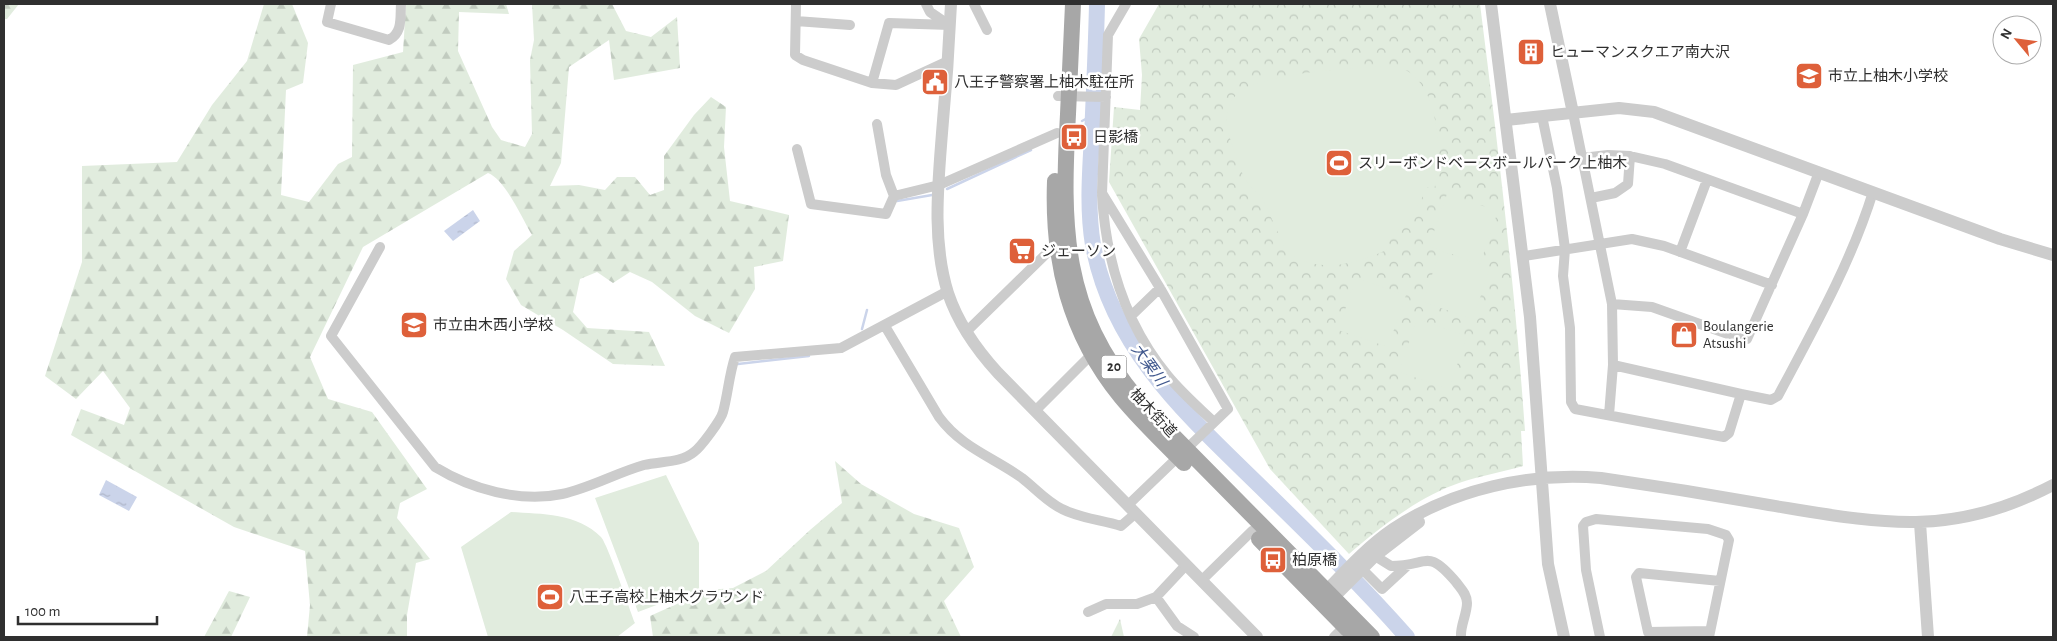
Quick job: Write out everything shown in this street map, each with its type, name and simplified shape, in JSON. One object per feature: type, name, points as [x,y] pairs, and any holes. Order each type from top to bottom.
[{"type":"main road","name":"柚木街道","points":[[1062,4],[1070,96],[1057,133],[1054,205],[1056,248],[1068,299],[1092,354],[1121,398],[1187,448],[1252,531],[1372,637]]},
{"type":"main road","name":"柚木街道","points":[[1073,4],[1066,234],[1071,265],[1086,314],[1101,347],[1139,401],[1187,448],[1326,597],[1345,634]]},
{"type":"street","points":[[331,4],[327,22],[389,40],[396,36],[400,29],[401,4]]},
{"type":"street","points":[[796,4],[795,56],[803,60],[872,83],[896,85],[948,61]]},
{"type":"street","points":[[926,4],[930,12],[950,25]]},
{"type":"street","points":[[951,4],[939,185],[939,245],[948,291],[966,332],[989,363],[1257,637]]},
{"type":"street","points":[[974,4],[987,30]]},
{"type":"street","points":[[1126,4],[1108,35],[1102,193],[1110,260],[1131,316],[1150,351],[1168,376],[1212,424]]},
{"type":"street","points":[[1491,4],[1524,256],[1543,513],[1550,578],[1564,637]]},
{"type":"street","points":[[1550,4],[1612,304],[1613,365],[1609,415]]},
{"type":"street","points":[[796,21],[850,24]]},
{"type":"street","points":[[872,83],[888,23],[950,25]]},
{"type":"street","points":[[1070,96],[1105,97]]},
{"type":"street","points":[[1506,120],[1619,108],[1654,112],[2000,239],[2053,255]]},
{"type":"street","points":[[1542,116],[1557,188],[1565,249],[1563,276],[1570,328],[1571,402],[1575,409],[1724,437],[1729,433],[1741,394]]},
{"type":"street","points":[[797,149],[811,204],[886,214],[894,196],[886,175],[877,124]]},
{"type":"street","points":[[894,196],[939,185],[1057,133]]},
{"type":"street","points":[[1582,158],[1608,154],[1630,156],[1665,164],[1803,214]]},
{"type":"street","points":[[1591,198],[1615,193],[1628,184],[1630,156]]},
{"type":"street","points":[[1612,304],[1652,307],[1742,339],[1747,339],[1803,214],[1819,172]]},
{"type":"street","points":[[1680,252],[1707,180]]},
{"type":"street","points":[[1613,365],[1771,400],[1778,396],[1826,304],[1873,192]]},
{"type":"street","points":[[885,326],[946,427],[975,451],[1021,478],[1048,500],[1069,512],[1121,526],[1132,509],[1187,448],[1228,409],[1160,288],[1102,193]]},
{"type":"street","points":[[1524,256],[1600,242],[1632,239],[1680,252],[1772,285]]},
{"type":"street","points":[[380,247],[330,336],[435,468],[451,477],[511,495],[536,498],[562,494],[644,465],[684,459],[696,451],[723,414],[728,375],[734,357],[840,348],[885,326],[948,291]]},
{"type":"street","points":[[966,332],[1046,253],[1056,248]]},
{"type":"street","points":[[1131,316],[1160,288]]},
{"type":"street","points":[[1035,411],[1092,354]]},
{"type":"street","points":[[1357,569],[1392,530],[1422,511],[1476,491],[1512,482],[1552,477],[1586,477],[1854,519],[1920,523],[1957,519],[1991,511],[2026,498],[2053,485]]},
{"type":"street","points":[[1326,597],[1357,569],[1448,502]]},
{"type":"street","points":[[1600,637],[1586,570],[1583,526],[1586,522],[1609,520],[1698,527],[1726,535],[1729,540],[1710,634],[1648,632],[1636,577],[1639,573],[1720,581]]},
{"type":"street","points":[[1920,523],[1928,637]]},
{"type":"street","points":[[1202,580],[1252,531]]},
{"type":"street","points":[[1375,556],[1391,566],[1409,564],[1425,559],[1436,562],[1465,593],[1467,603],[1461,637]]},
{"type":"street","points":[[1357,569],[1382,589],[1409,564]]},
{"type":"street","points":[[1088,612],[1106,604],[1137,604],[1156,597],[1186,565]]},
{"type":"street","points":[[1156,597],[1177,626],[1194,637]]},
{"type":"green space","points":[[4,4],[19,4],[7,19],[4,19]]},
{"type":"green space","points":[[264,4],[292,4],[308,43],[303,83],[286,90],[281,195],[309,202],[338,164],[352,157],[353,65],[403,52],[406,4],[506,4],[509,14],[459,12],[458,51],[492,127],[501,140],[525,147],[532,134],[530,60],[534,40],[532,4],[612,4],[626,31],[651,37],[677,17],[680,68],[614,80],[609,40],[569,67],[561,163],[550,186],[579,185],[605,190],[617,177],[635,177],[650,195],[664,190],[664,156],[694,115],[711,97],[726,107],[724,147],[730,201],[789,215],[783,261],[754,267],[755,289],[729,333],[695,316],[652,282],[630,272],[613,283],[597,272],[580,279],[573,312],[587,328],[649,332],[665,366],[613,364],[563,330],[521,305],[506,279],[514,251],[532,235],[507,191],[501,183],[488,173],[363,247],[310,357],[328,399],[372,412],[427,489],[400,503],[397,518],[430,559],[416,563],[407,615],[407,637],[307,637],[310,605],[305,551],[234,527],[71,435],[81,409],[124,425],[130,408],[103,371],[76,399],[45,376],[82,262],[82,166],[177,162],[212,105],[247,61]]},
{"type":"green space","points":[[1159,4],[1480,4],[1511,270],[1525,431],[1521,431],[1523,466],[1467,481],[1430,496],[1415,504],[1373,534],[1349,554],[1270,469],[1109,182],[1114,107],[1140,110],[1142,75],[1139,39]]},
{"type":"green space","name":"スリーボンドベースボールパーク上柚木","points":[[1381,66],[1401,68],[1414,76],[1424,88],[1431,104],[1436,122],[1438,141],[1437,176],[1434,190],[1428,187],[1411,218],[1387,241],[1392,247],[1366,258],[1337,265],[1309,263],[1296,257],[1285,248],[1261,195],[1250,187],[1246,181],[1233,147],[1228,128],[1227,112],[1232,101],[1240,92],[1251,85],[1281,77],[1308,73]]},
{"type":"green space","points":[[1447,194],[1498,211],[1480,264],[1429,246]]},
{"type":"green space","points":[[1440,251],[1490,268],[1473,319],[1423,302]]},
{"type":"green space","points":[[1356,278],[1406,295],[1388,347],[1338,330]]},
{"type":"green space","points":[[1417,319],[1467,336],[1449,389],[1399,372]]},
{"type":"green space","points":[[835,461],[861,484],[914,514],[959,528],[974,567],[944,601],[961,637],[653,637],[650,616],[708,590],[733,588],[766,571],[842,503]]},
{"type":"green space","name":"八王子高校上柚木グラウンド","points":[[666,475],[699,543],[699,589],[638,612],[595,498]]},
{"type":"green space","name":"八王子高校上柚木グラウンド","points":[[511,512],[547,514],[570,519],[592,529],[601,537],[635,623],[617,637],[488,637],[461,547]]},
{"type":"green space","points":[[229,591],[250,597],[231,637],[204,637]]},
{"type":"green space","points":[[1120,619],[1124,637],[1111,637]]},
{"type":"water","points":[[473,210],[480,221],[453,241],[444,231]]},
{"type":"water","points":[[106,480],[137,497],[129,511],[99,495]]},
{"type":"waterway","name":"大栗川","points":[[1097,4],[1090,218],[1093,245],[1103,284],[1118,319],[1137,352],[1185,411],[1339,564],[1407,637]]},
{"type":"waterway","points":[[1082,121],[1093,115]]},
{"type":"waterway","points":[[947,189],[1031,150]]},
{"type":"waterway","points":[[897,201],[932,195]]},
{"type":"waterway","points":[[862,329],[867,310]]},
{"type":"waterway","points":[[738,364],[809,356]]},
{"type":"place","name":"ヒューマンスクエア南大沢","points":[[1531,52]]},
{"type":"place","name":"市立上柚木小学校","points":[[1809,76]]},
{"type":"place","name":"八王子警察署上柚木駐在所","points":[[935,82]]},
{"type":"place","name":"日影橋","points":[[1074,137]]},
{"type":"place","name":"スリーボンドベースボールパーク上柚木","points":[[1339,163]]},
{"type":"place","name":"ジェーソン","points":[[1022,251]]},
{"type":"place","name":"市立由木西小学校","points":[[414,325]]},
{"type":"place","name":"Boulangerie Atsushi","points":[[1684,335]]},
{"type":"place","name":"柏原橋","points":[[1273,560]]},
{"type":"place","name":"八王子高校上柚木グラウンド","points":[[550,597]]}]
